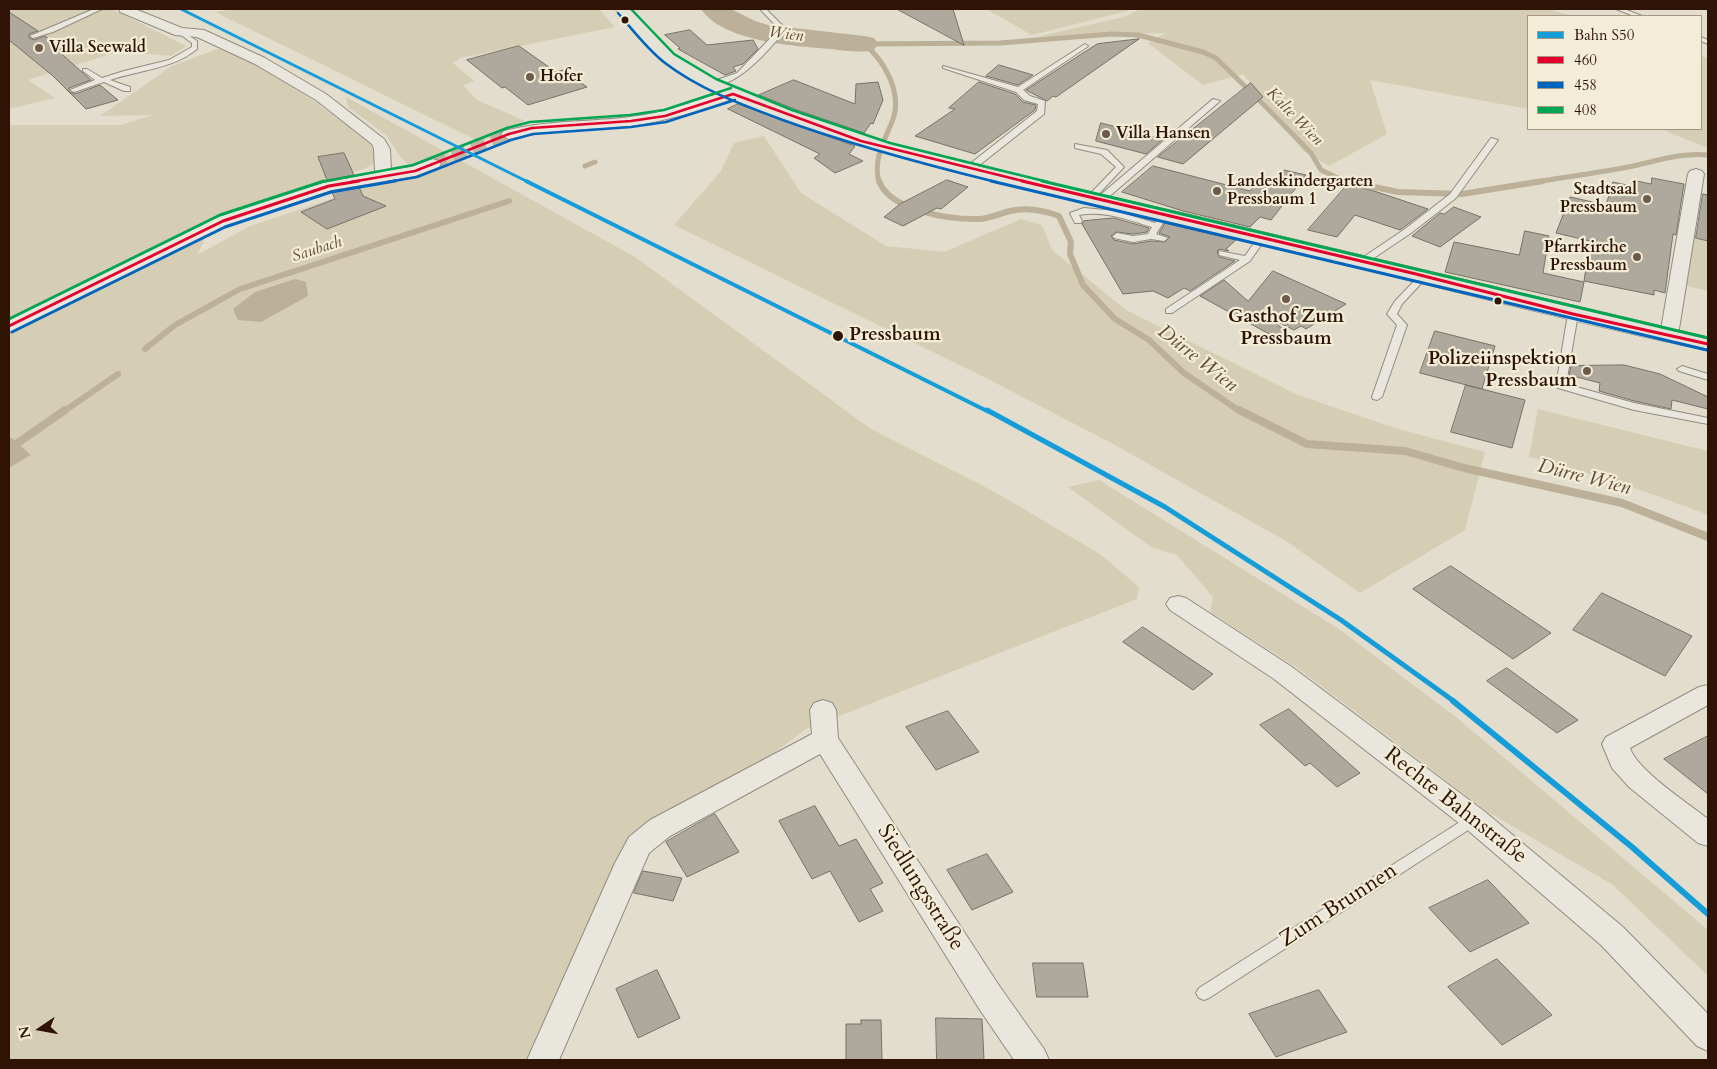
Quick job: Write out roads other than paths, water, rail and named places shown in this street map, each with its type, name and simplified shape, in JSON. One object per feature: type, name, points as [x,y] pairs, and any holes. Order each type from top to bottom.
[{"type":"main road","points":[[623,9],[668,58],[732,94],[861,141],[969,169],[1096,198],[1161,220],[1262,238],[1424,276],[1573,314],[1708,344]]},
{"type":"street","points":[[125,9],[180,32],[199,33],[260,61],[321,97],[379,142],[382,149],[383,176]]},
{"type":"street","points":[[509,134],[540,127],[631,121],[665,116],[732,94]]},
{"type":"street","points":[[9,326],[223,221],[329,186],[415,171],[433,164]]},
{"type":"street","points":[[1669,335],[1696,174]]},
{"type":"street","name":"Rechte Bahnstraße","points":[[1178,604],[1284,673],[1474,819],[1612,936],[1708,1036]]},
{"type":"street","points":[[1708,694],[1615,744],[1621,761],[1708,835]]},
{"type":"street","name":"Siedlungsstraße","points":[[823,710],[825,739],[983,988],[1032,1060]]},
{"type":"street","points":[[543,1060],[629,863],[639,846],[660,828],[684,814],[825,739]]},
{"type":"lane","points":[[33,36],[52,32],[64,24],[100,9]]},
{"type":"lane","points":[[714,84],[739,74],[783,29],[763,9]]},
{"type":"lane","points":[[1619,9],[1636,15]]},
{"type":"lane","points":[[74,90],[176,60],[189,54],[196,48],[195,42],[180,32]]},
{"type":"lane","points":[[1019,90],[1085,46]]},
{"type":"lane","points":[[944,67],[1019,90],[1027,98],[1042,103],[1041,112],[969,169]]},
{"type":"lane","points":[[85,70],[102,81],[127,89]]},
{"type":"lane","points":[[1096,198],[1216,101]]},
{"type":"lane","points":[[1362,262],[1408,232],[1453,196],[1494,140]]},
{"type":"lane","points":[[1078,146],[1104,152],[1120,167],[1096,198]]},
{"type":"lane","points":[[1078,222],[1074,212],[1084,209],[1161,220],[1152,236]]},
{"type":"lane","points":[[1118,236],[1133,239],[1152,236],[1164,238]]},
{"type":"lane","points":[[1169,311],[1247,259],[1262,238]]},
{"type":"lane","points":[[1222,253],[1247,259]]},
{"type":"lane","points":[[1377,397],[1402,325],[1392,314],[1398,303],[1424,276]]},
{"type":"lane","points":[[1573,314],[1561,386],[1605,400],[1674,416],[1708,421]]},
{"type":"lane","points":[[1682,369],[1708,378]]},
{"type":"lane","name":"Zum Brunnen","points":[[1204,993],[1474,819]]},
{"type":"waterway","name":"Wien","points":[[714,9],[728,19],[746,27],[765,32],[806,39],[864,44]]},
{"type":"waterway","name":"Kalte Wien","points":[[879,182],[877,164],[881,148],[894,116],[895,96],[893,86],[884,67],[864,44],[1000,43],[1112,34],[1138,35],[1203,52],[1216,58],[1311,153],[1321,170],[1342,180],[1352,182]]},
{"type":"waterway","name":"Kalte Wien","points":[[1536,182],[1616,169],[1677,156],[1708,155]]},
{"type":"waterway","name":"Saubach","points":[[585,166],[595,162]]},
{"type":"waterway","name":"Dürre Wien","points":[[879,181],[885,191],[895,200],[923,212],[938,215],[980,219],[1010,211],[1029,209],[1059,216],[1071,242],[1070,254],[1083,285],[1115,319],[1149,340],[1184,373],[1241,412]]},
{"type":"waterway","name":"Kalte Wien","points":[[1346,181],[1398,192],[1462,194],[1543,181]]},
{"type":"waterway","name":"Saubach","points":[[145,349],[175,325],[240,289],[509,201]]},
{"type":"waterway","name":"Saubach","points":[[63,412],[118,374]]},
{"type":"waterway","name":"Saubach","points":[[9,449],[65,410]]},
{"type":"waterway","name":"Dürre Wien","points":[[1239,410],[1307,444],[1405,451],[1464,468],[1622,503],[1708,537]]},
{"type":"tunnel","points":[[433,164],[509,134]]},
{"type":"rail line","name":"S50","points":[[181,9],[1012,423],[1165,507],[1341,620],[1467,711],[1632,847],[1708,914]]},
{"type":"place","name":"Villa Seewald","points":[[39,48]]},
{"type":"place","name":"Hofer","points":[[530,77]]},
{"type":"place","name":"Villa Hansen","points":[[1106,134]]},
{"type":"place","name":"Landeskindergarten Pressbaum 1","points":[[1217,191]]},
{"type":"place","name":"Stadtsaal Pressbaum","points":[[1647,199]]},
{"type":"place","name":"Pfarrkirche Pressbaum","points":[[1637,257]]},
{"type":"place","name":"Gasthof Zum Pressbaum","points":[[1286,299]]},
{"type":"place","name":"Pressbaum","points":[[838,336]]},
{"type":"place","name":"Polizeiinspektion Pressbaum","points":[[1587,371]]}]
